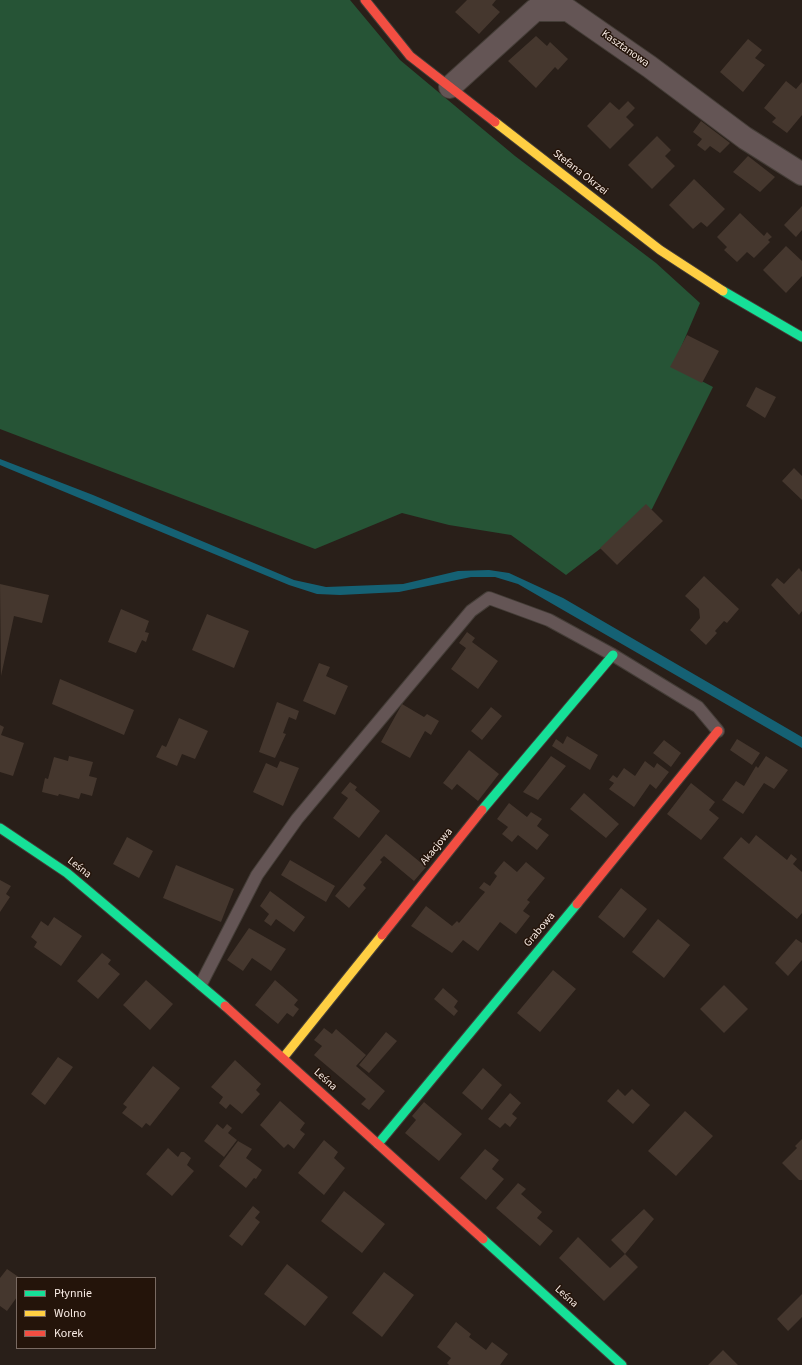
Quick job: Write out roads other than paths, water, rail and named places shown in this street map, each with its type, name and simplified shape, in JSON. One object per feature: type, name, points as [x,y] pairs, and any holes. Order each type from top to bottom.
[{"type":"street","name":"Stefana Okrzei","points":[[365,0],[410,56],[660,250],[726,294],[802,337]]},
{"type":"street","name":"Kasztanowa","points":[[450,87],[535,10],[568,10],[650,67],[745,138],[802,174]]},
{"type":"street","name":"Akacjowa","points":[[283,1058],[478,814],[613,654]]},
{"type":"street","name":"Grabowa","points":[[378,1144],[589,890],[718,731]]},
{"type":"street","name":"Leśna","points":[[0,828],[67,873],[201,984],[622,1365]]},
{"type":"lane","points":[[201,984],[257,875],[284,837],[358,745],[471,611],[489,598],[549,620],[613,654],[698,707],[718,731]]},
{"type":"water","points":[[0,459],[93,495],[294,580],[326,587],[403,584],[458,571],[489,570],[509,573],[563,598],[802,737],[802,748],[518,584],[495,577],[471,577],[399,592],[340,595],[317,594],[289,585],[7,468],[0,465]]}]
